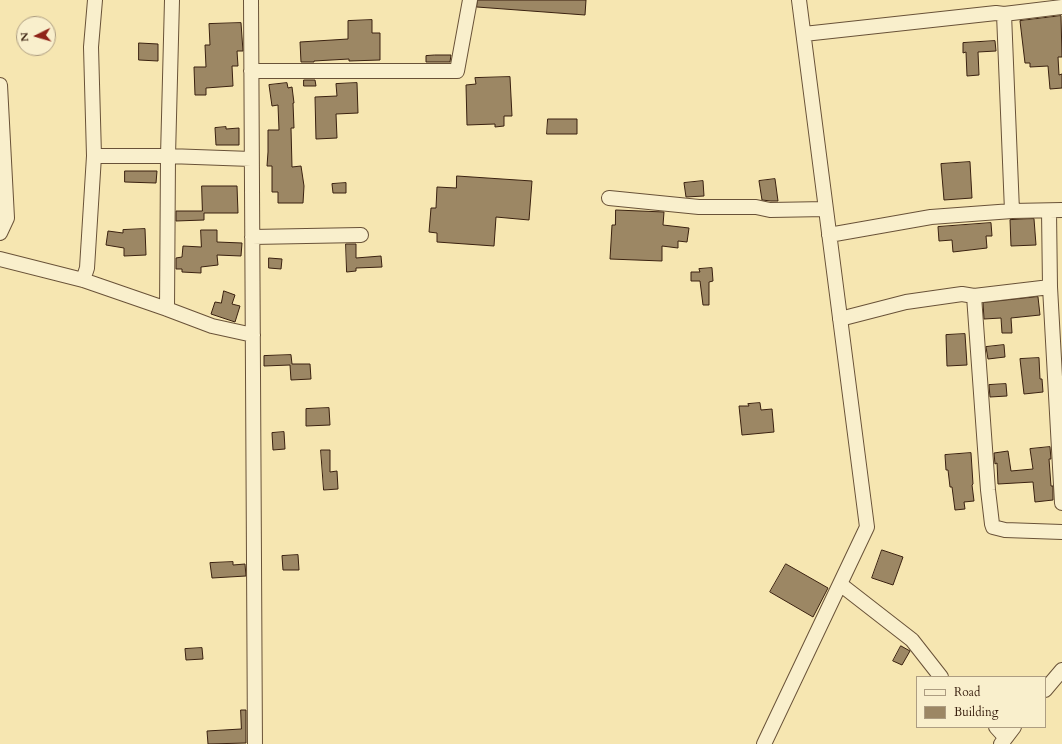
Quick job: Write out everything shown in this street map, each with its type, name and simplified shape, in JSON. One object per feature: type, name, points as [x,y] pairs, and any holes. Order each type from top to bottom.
[{"type":"street","points":[[83,280],[87,268],[94,156],[91,47],[95,0]]},
{"type":"street","points":[[168,309],[168,156],[172,0]]},
{"type":"street","points":[[251,0],[255,744]]},
{"type":"street","points":[[251,71],[457,71],[470,0]]},
{"type":"street","points":[[764,744],[867,527],[800,0]]},
{"type":"street","points":[[804,34],[1062,7]]},
{"type":"street","points":[[1004,14],[1012,211]]},
{"type":"street","points":[[0,85],[7,218],[0,233]]},
{"type":"street","points":[[94,156],[252,158]]},
{"type":"street","points":[[609,198],[699,207],[756,207],[770,210],[826,209]]},
{"type":"street","points":[[829,235],[931,217],[1012,211],[1055,210],[1050,287],[1062,503]]},
{"type":"street","points":[[252,237],[361,235]]},
{"type":"street","points":[[0,259],[83,280],[168,309],[212,326],[253,335]]},
{"type":"street","points":[[840,319],[906,302],[962,294],[974,296],[1050,287]]},
{"type":"street","points":[[974,296],[988,490],[993,527],[1004,530],[1062,532]]},
{"type":"street","points":[[840,584],[912,640],[940,676]]},
{"type":"street","points":[[1046,689],[1062,670]]},
{"type":"street","points":[[997,728],[1007,736]]},
{"type":"building","points":[[478,0],[586,0],[585,15],[477,7]]},
{"type":"building","points":[[1061,16],[1062,57],[1058,57],[1059,75],[1062,74],[1062,88],[1050,89],[1048,66],[1030,67],[1030,63],[1025,63],[1020,21]]},
{"type":"building","points":[[372,20],[372,33],[380,33],[380,60],[349,61],[349,59],[301,62],[300,42],[348,39],[348,21]]},
{"type":"building","points":[[241,23],[243,51],[237,51],[238,66],[232,66],[233,86],[206,88],[206,95],[195,95],[194,67],[206,67],[205,45],[210,45],[209,24]]},
{"type":"building","points":[[995,41],[996,51],[978,52],[979,75],[967,76],[966,52],[963,53],[963,43]]},
{"type":"building","points":[[139,43],[158,44],[158,61],[139,60]]},
{"type":"building","points":[[451,55],[450,62],[426,62],[426,56]]},
{"type":"building","points":[[510,77],[512,116],[504,116],[504,126],[495,127],[495,124],[467,125],[466,85],[476,84],[475,78]]},
{"type":"building","points":[[304,80],[315,80],[316,86],[304,86]]},
{"type":"building","points":[[287,83],[288,88],[292,87],[294,103],[294,128],[291,128],[292,167],[301,166],[304,186],[303,203],[278,203],[278,192],[272,192],[272,166],[267,166],[268,130],[279,130],[278,105],[272,106],[269,85]]},
{"type":"building","points":[[357,83],[358,113],[336,114],[337,138],[316,139],[315,97],[337,96],[336,84]]},
{"type":"building","points":[[548,119],[577,119],[577,134],[547,134]]},
{"type":"building","points":[[226,127],[226,129],[239,128],[239,145],[216,145],[215,128]]},
{"type":"building","points":[[970,162],[972,198],[944,200],[941,164]]},
{"type":"building","points":[[125,171],[157,171],[156,183],[125,182]]},
{"type":"building","points":[[457,176],[532,181],[529,220],[496,217],[494,246],[437,242],[437,233],[429,232],[431,208],[436,208],[437,187],[456,188]]},
{"type":"building","points":[[775,179],[778,201],[762,200],[759,181]]},
{"type":"building","points":[[703,181],[704,196],[686,197],[684,183]]},
{"type":"building","points":[[346,183],[346,193],[333,193],[332,184]]},
{"type":"building","points":[[202,186],[237,186],[238,213],[204,213],[204,220],[176,221],[176,211],[202,211]]},
{"type":"building","points":[[616,210],[664,212],[663,225],[689,228],[687,242],[678,241],[678,248],[662,246],[662,261],[610,259],[612,225],[615,225]]},
{"type":"building","points":[[1034,219],[1036,245],[1011,246],[1010,220]]},
{"type":"building","points":[[991,223],[992,236],[986,236],[987,248],[953,252],[952,240],[939,241],[938,227]]},
{"type":"building","points":[[145,229],[146,255],[124,256],[124,248],[106,245],[108,231],[123,233],[123,230]]},
{"type":"building","points":[[201,230],[217,230],[217,242],[242,243],[241,256],[217,255],[218,265],[201,267],[201,273],[182,272],[182,269],[176,269],[176,258],[182,257],[183,246],[201,247]]},
{"type":"building","points":[[346,244],[356,244],[356,258],[381,256],[382,267],[356,268],[356,271],[347,272]]},
{"type":"building","points":[[269,258],[282,259],[281,269],[269,268]]},
{"type":"building","points":[[712,268],[713,281],[709,282],[709,305],[703,305],[700,281],[691,281],[691,272],[700,272],[699,269]]},
{"type":"building","points":[[224,291],[235,295],[232,304],[240,306],[235,322],[211,314],[215,302],[221,303]]},
{"type":"building","points":[[1038,297],[1040,315],[1011,318],[1012,333],[1002,333],[1001,318],[984,319],[983,303]]},
{"type":"building","points":[[965,334],[967,365],[947,366],[946,335]]},
{"type":"building","points":[[1004,345],[1005,357],[988,359],[986,347]]},
{"type":"building","points":[[291,355],[292,364],[310,364],[311,379],[291,380],[290,365],[264,366],[264,356]]},
{"type":"building","points":[[1039,358],[1040,379],[1042,379],[1043,392],[1024,394],[1020,359]]},
{"type":"building","points":[[1006,384],[1007,396],[990,397],[989,385]]},
{"type":"building","points":[[760,403],[761,410],[772,409],[774,432],[742,435],[739,406],[749,406],[748,404]]},
{"type":"building","points":[[329,408],[330,425],[306,426],[306,409]]},
{"type":"building","points":[[284,432],[285,449],[273,450],[272,433]]},
{"type":"building","points":[[1050,447],[1051,459],[1049,459],[1051,486],[1053,486],[1053,500],[1035,502],[1033,482],[998,484],[997,463],[995,464],[994,453],[1008,451],[1011,471],[1033,469],[1030,449]]},
{"type":"building","points":[[321,450],[330,450],[330,472],[337,471],[338,489],[324,490]]},
{"type":"building","points":[[971,453],[974,501],[964,502],[965,509],[955,510],[952,487],[950,487],[948,470],[946,470],[945,455]]},
{"type":"building","points":[[882,550],[903,557],[893,585],[872,578]]},
{"type":"building","points":[[298,555],[299,570],[283,570],[282,556]]},
{"type":"building","points":[[233,562],[233,565],[245,564],[246,576],[212,578],[210,563]]},
{"type":"building","points":[[786,564],[828,588],[813,617],[770,592]]},
{"type":"building","points":[[901,646],[910,651],[902,665],[893,661]]},
{"type":"building","points":[[202,648],[203,659],[186,660],[185,649]]},
{"type":"building","points":[[241,710],[246,710],[246,743],[208,744],[207,731],[241,729]]}]
